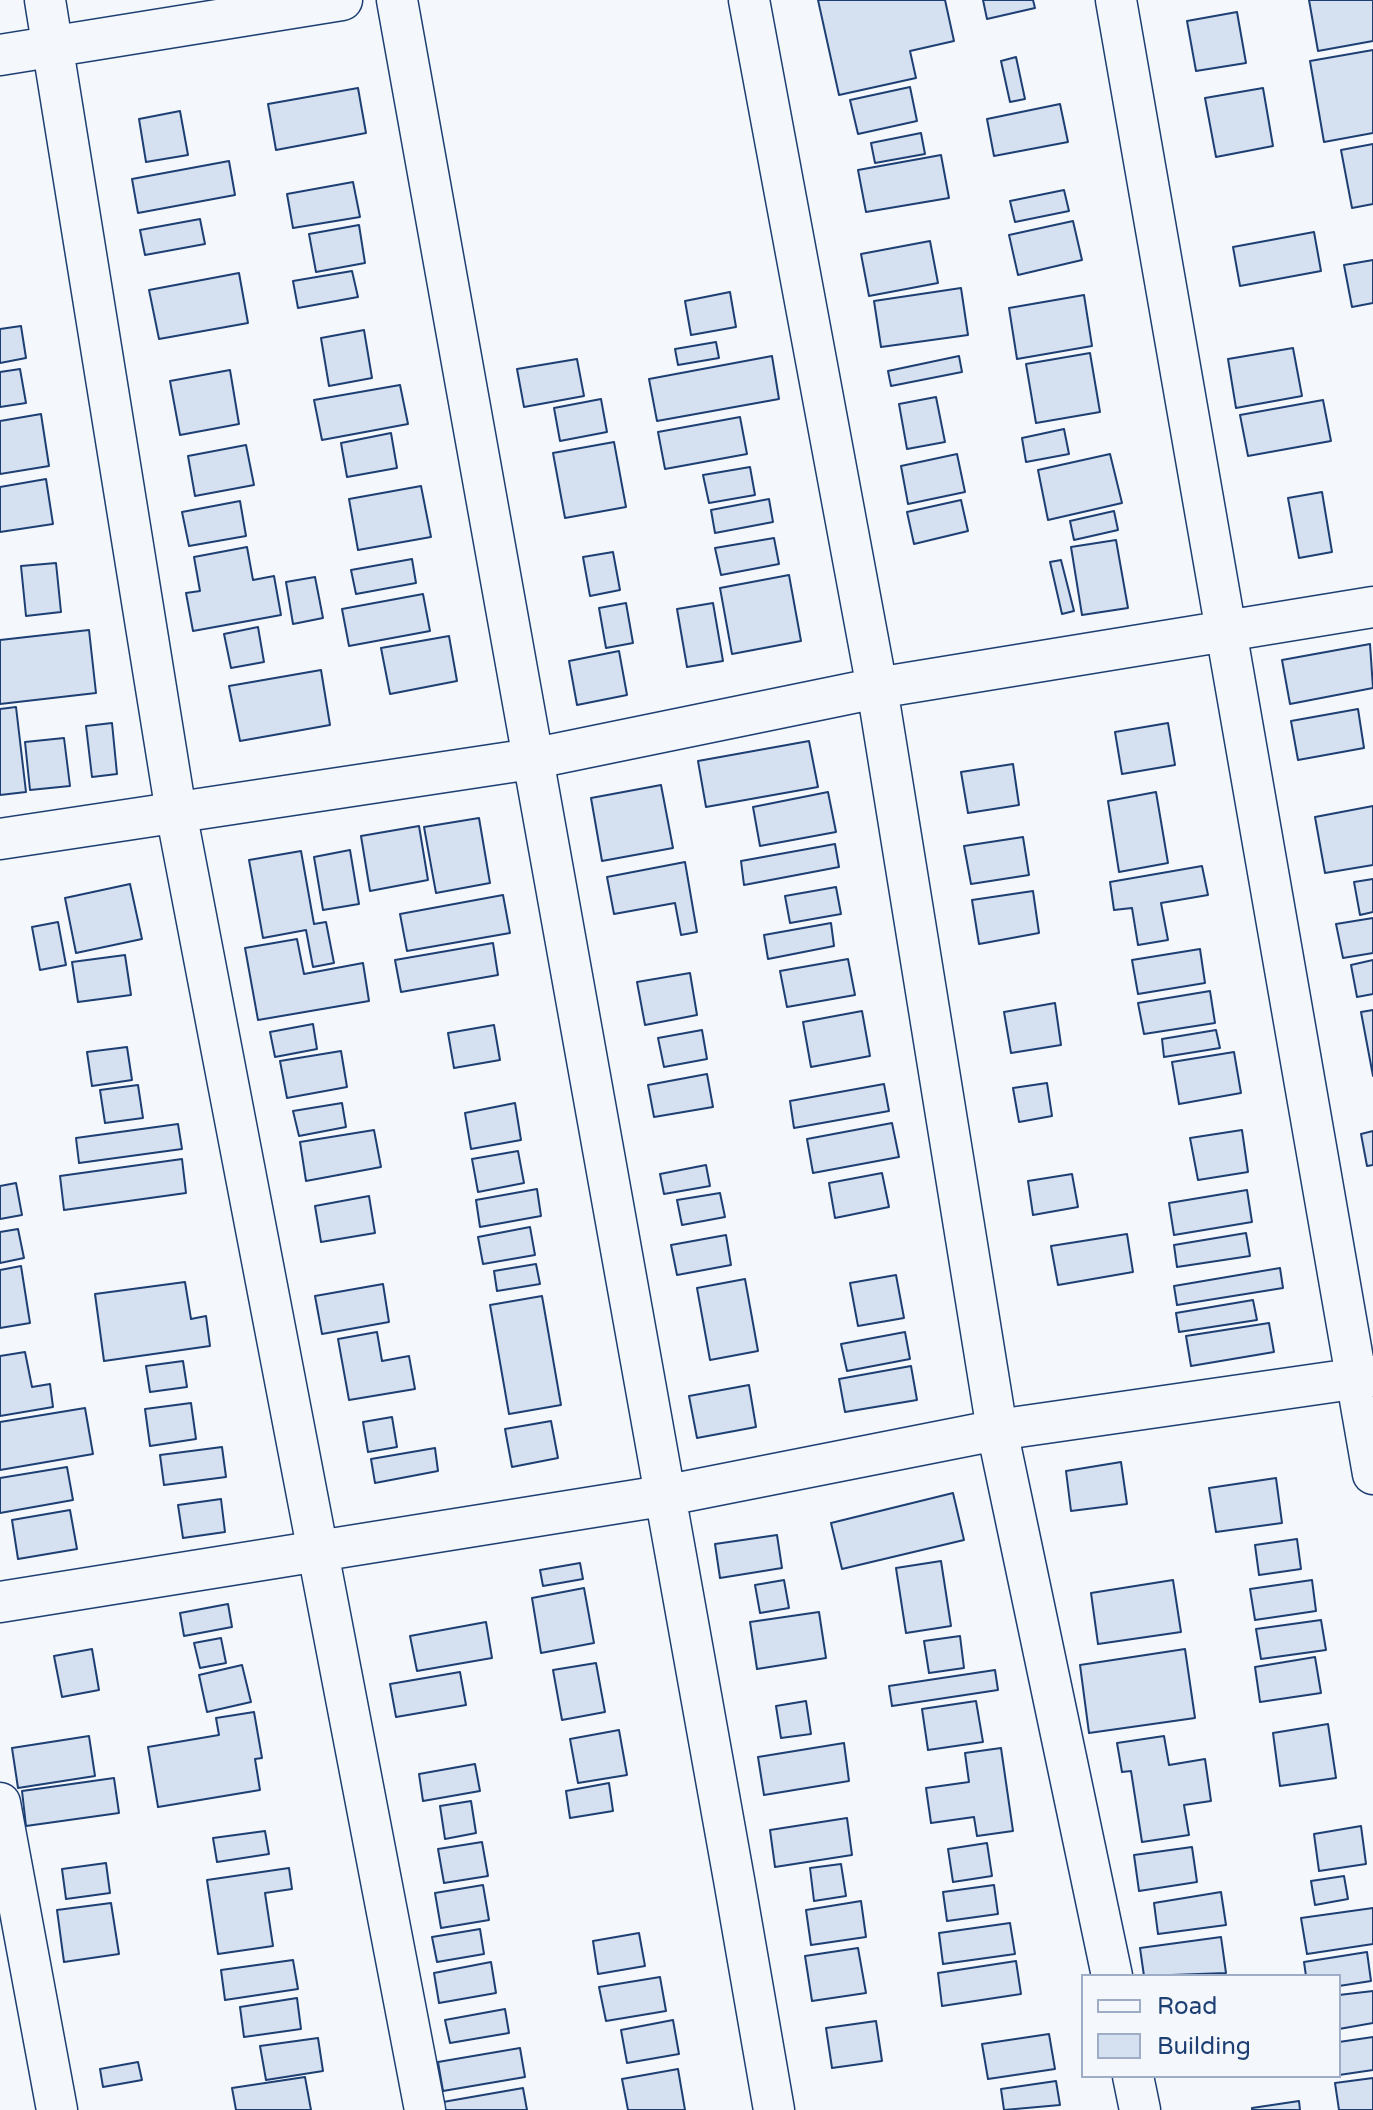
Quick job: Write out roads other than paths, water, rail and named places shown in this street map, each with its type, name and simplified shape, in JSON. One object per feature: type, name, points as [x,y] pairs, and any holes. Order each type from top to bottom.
[{"type":"street","points":[[45,0],[176,812],[425,2110]]},
{"type":"street","points":[[0,55],[342,0]]},
{"type":"street","points":[[397,0],[531,759],[668,1495],[774,2110]]},
{"type":"street","points":[[749,0],[877,688],[997,1430],[1112,1974]]},
{"type":"street","points":[[1116,0],[1225,630],[1364,1377],[1373,1474]]},
{"type":"street","points":[[0,839],[531,759],[877,688],[1373,607]]},
{"type":"street","points":[[0,1602],[318,1548],[668,1495],[997,1430],[1364,1377]]},
{"type":"street","points":[[0,1803],[57,2110]]},
{"type":"street","points":[[1133,2078],[1140,2110]]}]
